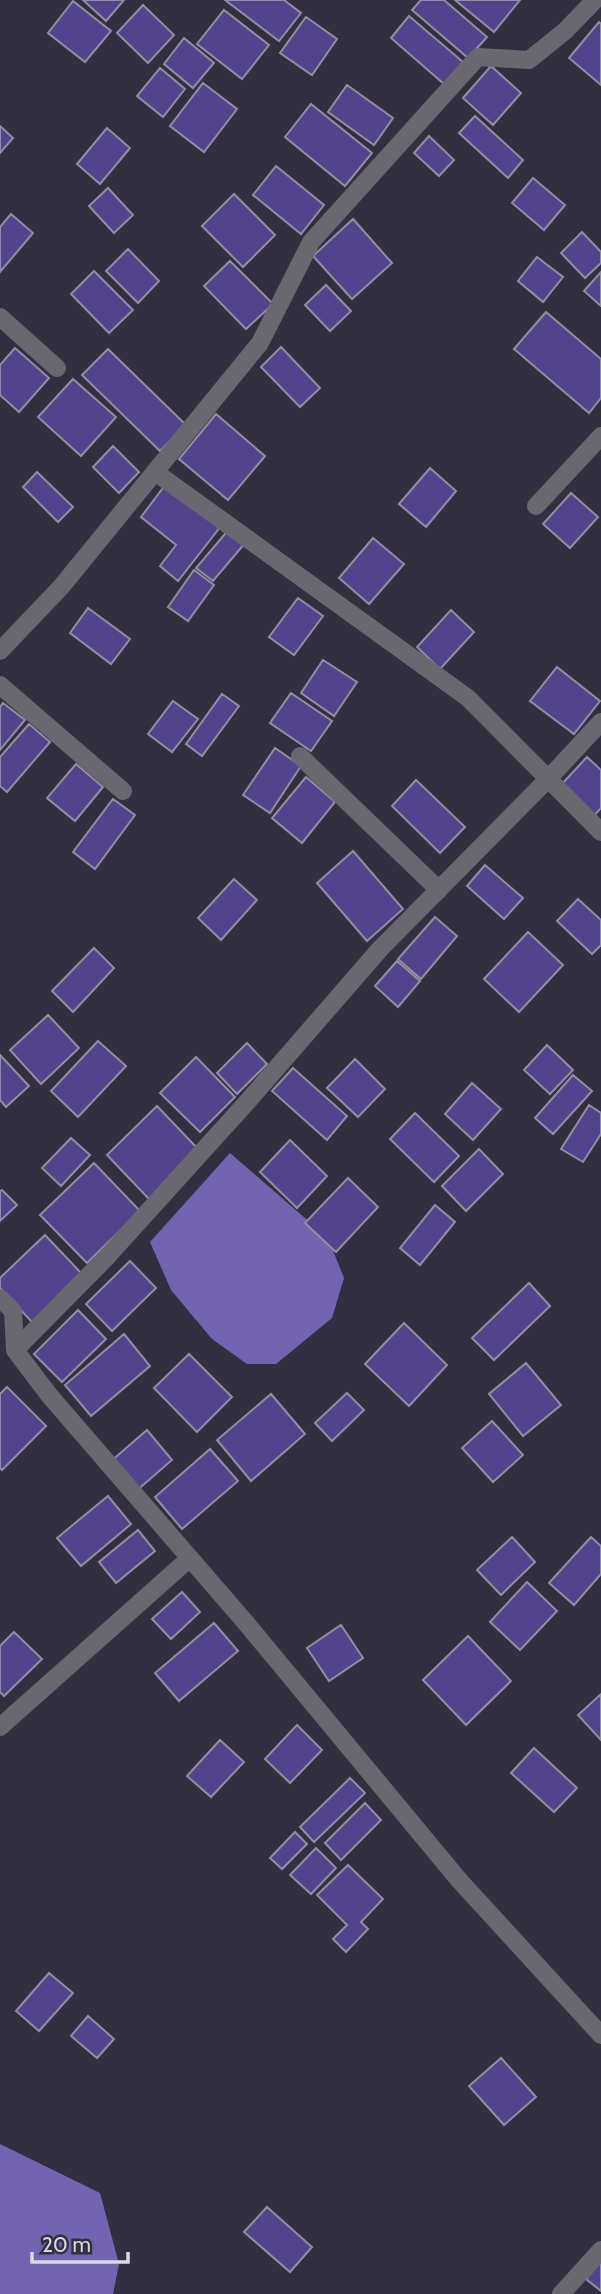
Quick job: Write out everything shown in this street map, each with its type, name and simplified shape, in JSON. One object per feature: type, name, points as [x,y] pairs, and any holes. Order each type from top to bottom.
[{"type":"street","points":[[0,652],[61,587],[260,343],[311,242],[478,57],[529,60],[565,31],[595,0]]},
{"type":"street","points":[[0,317],[57,368]]},
{"type":"street","points":[[536,506],[601,436]]},
{"type":"street","points":[[155,472],[468,698],[601,832]]},
{"type":"street","points":[[0,685],[123,791]]},
{"type":"street","points":[[15,1350],[105,1259],[248,1101],[380,949],[601,722]]},
{"type":"street","points":[[300,756],[439,890]]},
{"type":"street","points":[[0,1298],[13,1311],[15,1350],[49,1395],[190,1558],[459,1880],[601,2035]]},
{"type":"street","points":[[0,1727],[190,1558]]},
{"type":"street","points":[[561,2294],[601,2250]]},
{"type":"shaded area","points":[[230,1153],[328,1238],[344,1278],[332,1318],[276,1364],[247,1364],[212,1339],[171,1290],[150,1242]]},
{"type":"shaded area","points":[[0,2144],[100,2193],[119,2264],[113,2294],[0,2294]]},
{"type":"building","points":[[83,0],[124,0],[106,21]]},
{"type":"building","points":[[225,0],[284,0],[301,13],[279,41]]},
{"type":"building","points":[[421,0],[444,0],[487,37],[468,58],[412,10]]},
{"type":"building","points":[[455,0],[520,0],[494,32]]},
{"type":"building","points":[[73,1],[111,31],[85,62],[48,33]]},
{"type":"building","points":[[143,5],[174,35],[148,63],[117,33]]},
{"type":"building","points":[[224,10],[269,45],[242,79],[197,44]]},
{"type":"building","points":[[409,16],[463,62],[444,84],[391,38]]},
{"type":"building","points":[[306,17],[337,39],[312,75],[280,53]]},
{"type":"building","points":[[599,22],[601,24],[601,85],[569,58]]},
{"type":"building","points":[[184,38],[214,63],[193,88],[164,64]]},
{"type":"building","points":[[491,66],[521,93],[493,125],[463,98]]},
{"type":"building","points":[[160,68],[185,89],[163,117],[137,96]]},
{"type":"building","points":[[203,83],[237,109],[204,152],[170,126]]},
{"type":"building","points":[[347,85],[393,118],[374,145],[328,112]]},
{"type":"building","points":[[311,104],[372,153],[345,186],[285,137]]},
{"type":"building","points":[[475,116],[523,160],[508,178],[459,133]]},
{"type":"building","points":[[0,126],[13,138],[0,153]]},
{"type":"building","points":[[107,128],[130,148],[100,184],[77,164]]},
{"type":"building","points":[[429,136],[454,160],[439,176],[414,153]]},
{"type":"building","points":[[276,166],[324,205],[301,234],[253,195]]},
{"type":"building","points":[[533,178],[565,205],[544,230],[512,203]]},
{"type":"building","points":[[108,188],[133,215],[114,233],[89,206]]},
{"type":"building","points":[[234,194],[275,235],[243,267],[202,226]]},
{"type":"building","points":[[11,214],[33,233],[0,272],[0,227]]},
{"type":"building","points":[[353,219],[392,263],[352,299],[313,256]]},
{"type":"building","points":[[582,232],[601,252],[601,263],[585,278],[561,253]]},
{"type":"building","points":[[128,249],[159,281],[138,303],[106,271]]},
{"type":"building","points":[[537,257],[563,277],[543,302],[518,281]]},
{"type":"building","points":[[230,261],[273,304],[246,329],[204,286]]},
{"type":"building","points":[[94,271],[133,310],[109,333],[71,294]]},
{"type":"building","points":[[601,272],[601,306],[584,291]]},
{"type":"building","points":[[326,285],[351,311],[330,331],[305,305]]},
{"type":"building","points":[[546,312],[601,359],[601,398],[589,413],[514,349]]},
{"type":"building","points":[[281,347],[320,388],[300,407],[261,367]]},
{"type":"building","points":[[15,348],[49,378],[19,412],[0,395],[0,365]]},
{"type":"building","points":[[108,349],[186,425],[160,451],[82,375]]},
{"type":"building","points":[[73,379],[116,417],[81,456],[38,417]]},
{"type":"building","points":[[216,414],[265,456],[228,500],[179,459]]},
{"type":"building","points":[[113,446],[139,472],[119,493],[93,467]]},
{"type":"building","points":[[430,468],[456,491],[426,527],[399,504]]},
{"type":"building","points":[[37,472],[73,507],[58,522],[23,487]]},
{"type":"building","points":[[166,484],[221,526],[178,581],[160,566],[176,545],[141,517]]},
{"type":"building","points":[[571,493],[598,517],[570,548],[543,524]]},
{"type":"building","points":[[230,528],[246,542],[213,581],[196,568]]},
{"type":"building","points":[[373,538],[404,564],[369,604],[339,578]]},
{"type":"building","points":[[194,570],[214,585],[188,621],[168,607]]},
{"type":"building","points":[[298,598],[323,616],[294,655],[269,637]]},
{"type":"building","points":[[88,608],[130,639],[111,664],[70,633]]},
{"type":"building","points":[[451,610],[474,632],[440,669],[417,647]]},
{"type":"building","points":[[323,660],[357,682],[334,716],[301,693]]},
{"type":"building","points":[[557,667],[600,701],[574,734],[530,701]]},
{"type":"building","points":[[291,693],[332,721],[311,751],[270,723]]},
{"type":"building","points":[[222,694],[239,706],[202,756],[186,744]]},
{"type":"building","points":[[173,701],[198,719],[172,752],[148,734]]},
{"type":"building","points":[[3,703],[25,720],[0,750],[0,707]]},
{"type":"building","points":[[29,724],[50,742],[7,792],[0,786],[0,757]]},
{"type":"building","points":[[275,748],[301,766],[270,813],[243,795]]},
{"type":"building","points":[[587,757],[601,770],[601,808],[593,817],[560,786]]},
{"type":"building","points":[[76,764],[103,787],[75,821],[47,798]]},
{"type":"building","points":[[306,777],[335,802],[302,843],[272,818]]},
{"type":"building","points":[[416,780],[465,827],[440,853],[392,806]]},
{"type":"building","points":[[113,799],[135,815],[95,869],[73,852]]},
{"type":"building","points":[[353,851],[403,909],[367,941],[317,883]]},
{"type":"building","points":[[485,865],[523,898],[504,919],[467,886]]},
{"type":"building","points":[[234,879],[257,900],[221,940],[198,918]]},
{"type":"building","points":[[578,899],[601,920],[601,945],[592,954],[557,921]]},
{"type":"building","points":[[435,917],[457,936],[421,979],[398,959]]},
{"type":"building","points":[[528,932],[563,965],[519,1012],[484,979]]},
{"type":"building","points":[[94,948],[114,968],[73,1012],[52,991]]},
{"type":"building","points":[[397,961],[420,981],[398,1007],[375,986]]},
{"type":"building","points":[[48,1015],[79,1048],[41,1084],[10,1050]]},
{"type":"building","points":[[98,1041],[126,1066],[78,1117],[51,1091]]},
{"type":"building","points":[[247,1043],[267,1064],[237,1094],[217,1073]]},
{"type":"building","points":[[547,1045],[573,1070],[550,1094],[524,1070]]},
{"type":"building","points":[[0,1055],[29,1086],[6,1107],[0,1100]]},
{"type":"building","points":[[196,1057],[235,1097],[200,1132],[160,1093]]},
{"type":"building","points":[[355,1059],[385,1089],[358,1117],[327,1088]]},
{"type":"building","points":[[293,1068],[347,1116],[327,1140],[272,1091]]},
{"type":"building","points":[[573,1075],[592,1091],[553,1134],[535,1118]]},
{"type":"building","points":[[472,1083],[501,1109],[473,1140],[445,1114]]},
{"type":"building","points":[[589,1105],[601,1113],[601,1134],[583,1162],[561,1149]]},
{"type":"building","points":[[157,1106],[199,1150],[149,1199],[107,1155]]},
{"type":"building","points":[[415,1113],[459,1156],[434,1182],[390,1139]]},
{"type":"building","points":[[71,1138],[90,1155],[61,1186],[42,1168]]},
{"type":"building","points":[[290,1140],[327,1176],[297,1208],[260,1172]]},
{"type":"building","points":[[479,1149],[503,1174],[466,1211],[442,1186]]},
{"type":"building","points":[[94,1163],[140,1211],[87,1263],[40,1215]]},
{"type":"building","points":[[348,1178],[378,1207],[336,1252],[305,1223]]},
{"type":"building","points":[[0,1191],[17,1205],[0,1221]]},
{"type":"building","points":[[435,1205],[455,1222],[420,1265],[400,1248]]},
{"type":"building","points":[[45,1235],[82,1274],[32,1322],[0,1288],[0,1278]]},
{"type":"building","points":[[130,1261],[156,1288],[112,1331],[86,1304]]},
{"type":"building","points":[[529,1283],[550,1306],[494,1360],[472,1338]]},
{"type":"building","points":[[78,1310],[106,1339],[62,1382],[34,1354]]},
{"type":"building","points":[[404,1323],[447,1365],[409,1406],[365,1364]]},
{"type":"building","points":[[124,1334],[150,1366],[91,1416],[65,1385]]},
{"type":"building","points":[[189,1354],[232,1397],[197,1432],[154,1388]]},
{"type":"building","points":[[526,1363],[561,1405],[523,1436],[489,1394]]},
{"type":"building","points":[[7,1387],[46,1426],[2,1470],[0,1394]]},
{"type":"building","points":[[347,1393],[364,1410],[332,1441],[315,1423]]},
{"type":"building","points":[[271,1394],[305,1434],[251,1481],[217,1440]]},
{"type":"building","points":[[492,1421],[523,1455],[493,1482],[462,1448]]},
{"type":"building","points":[[147,1430],[172,1460],[135,1492],[110,1462]]},
{"type":"building","points":[[210,1449],[238,1481],[182,1529],[155,1497]]},
{"type":"building","points":[[108,1496],[131,1524],[81,1566],[57,1538]]},
{"type":"building","points":[[138,1530],[155,1551],[116,1583],[99,1562]]},
{"type":"building","points":[[512,1537],[535,1562],[501,1595],[477,1570]]},
{"type":"building","points":[[591,1537],[601,1546],[601,1574],[574,1605],[549,1583]]},
{"type":"building","points":[[527,1582],[557,1611],[520,1650],[490,1622]]},
{"type":"building","points":[[182,1592],[200,1612],[171,1639],[152,1619]]},
{"type":"building","points":[[214,1623],[238,1651],[179,1701],[155,1673]]},
{"type":"building","points":[[341,1625],[363,1658],[329,1681],[307,1648]]},
{"type":"building","points":[[14,1632],[42,1659],[4,1696],[0,1692],[0,1646]]},
{"type":"building","points":[[468,1636],[511,1681],[466,1725],[423,1680]]},
{"type":"building","points":[[601,1694],[601,1740],[578,1715]]},
{"type":"building","points":[[297,1725],[322,1750],[290,1783],[265,1759]]},
{"type":"building","points":[[220,1740],[244,1762],[211,1797],[187,1776]]},
{"type":"building","points":[[534,1748],[577,1788],[554,1812],[511,1773]]},
{"type":"building","points":[[350,1778],[365,1793],[314,1842],[300,1827]]},
{"type":"building","points":[[365,1803],[381,1820],[341,1860],[325,1843]]},
{"type":"building","points":[[295,1832],[307,1844],[282,1869],[270,1858]]},
{"type":"building","points":[[316,1848],[336,1868],[311,1894],[290,1875]]},
{"type":"building","points":[[348,1865],[383,1899],[361,1922],[368,1929],[346,1952],[333,1939],[347,1925],[317,1895]]},
{"type":"building","points":[[49,1973],[73,1993],[39,2031],[16,2011]]},
{"type":"building","points":[[88,2016],[114,2039],[97,2058],[71,2036]]},
{"type":"building","points":[[501,2058],[536,2097],[504,2125],[469,2086]]},
{"type":"building","points":[[267,2207],[312,2247],[290,2272],[244,2232]]},
{"type":"building","points":[[601,2261],[601,2291],[586,2279]]}]
